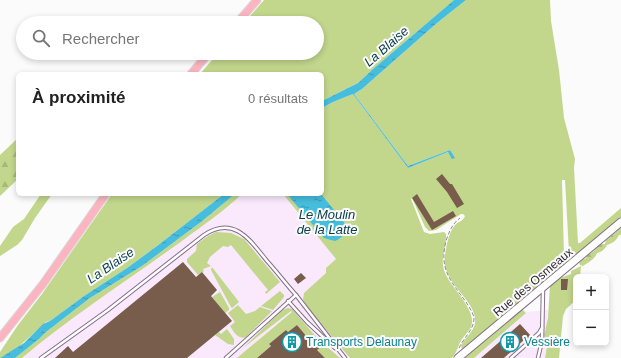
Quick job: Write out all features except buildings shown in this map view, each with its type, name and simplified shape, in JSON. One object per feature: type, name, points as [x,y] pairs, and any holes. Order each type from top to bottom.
[{"type":"main road","points":[[243,16],[257,0]]},
{"type":"main road","points":[[193,72],[203,60]]},
{"type":"main road","points":[[0,338],[43,284],[105,196]]},
{"type":"main road","name":"Rue des Osmeaux","points":[[458,356],[621,222]]},
{"type":"lane","points":[[41,358],[108,310],[204,234],[216,229],[231,229],[241,232],[247,236],[296,295],[341,354]]},
{"type":"lane","points":[[538,358],[542,341],[543,287]]},
{"type":"lane","points":[[226,358],[296,295]]},
{"type":"lane","points":[[288,301],[307,322],[345,358]]},
{"type":"lane","points":[[511,358],[540,332],[543,326]]},
{"type":"path","points":[[458,356],[462,341],[473,326],[473,315],[470,308],[451,284],[445,271],[444,260],[448,236],[453,224],[460,218]]},
{"type":"shaded area","points":[[240,196],[285,196],[336,259],[326,268],[326,273],[305,293],[361,358],[22,358],[83,310],[163,255],[229,206]]},
{"type":"shaded area","points":[[548,310],[547,327],[544,336],[548,340],[545,358],[474,358],[527,312]]},
{"type":"green space","points":[[264,0],[454,0],[358,83],[324,100],[324,72],[202,72],[212,60],[324,60],[324,16],[250,16]]},
{"type":"green space","points":[[466,0],[550,0],[551,21],[559,70],[564,118],[575,159],[574,168],[578,243],[580,243],[621,208],[621,219],[578,254],[571,256],[569,253],[565,180],[562,180],[564,257],[567,255],[568,256],[567,263],[462,349],[462,343],[474,326],[474,315],[466,299],[448,275],[445,266],[445,256],[451,231],[465,216],[461,214],[436,230],[429,231],[425,227],[412,198],[411,199],[424,232],[430,234],[444,232],[446,234],[446,243],[443,256],[444,270],[451,284],[467,306],[472,320],[471,327],[462,339],[452,358],[350,358],[306,306],[303,299],[304,293],[326,273],[326,268],[336,259],[285,196],[324,196],[324,107],[353,94],[408,168],[448,152],[454,158],[450,150],[408,166],[354,94],[362,89],[437,23]]},
{"type":"green space","points":[[16,140],[16,181],[0,196],[0,155]]},
{"type":"green space","points":[[40,196],[51,196],[22,240],[0,256],[0,246],[13,227],[24,219]]},
{"type":"green space","points":[[111,196],[221,196],[127,268],[84,296],[50,321],[46,322],[16,349],[0,358],[0,352],[18,325],[42,294]]},
{"type":"green space","points":[[233,196],[240,196],[205,224],[81,312],[22,358],[15,358],[90,298],[142,266],[201,222]]},
{"type":"green space","points":[[621,226],[621,235],[619,235],[613,243],[607,245],[602,251],[597,253],[590,262],[583,266],[580,265],[579,263],[583,259],[585,259],[601,244],[605,244],[606,240]]},
{"type":"green space","points":[[216,232],[231,233],[244,239],[280,282],[266,294],[265,292],[268,290],[231,245],[228,247],[223,246],[210,257],[207,263],[211,266],[203,269],[204,271],[198,275],[187,262],[187,259],[196,251],[197,244]]},
{"type":"green space","points":[[581,266],[580,274],[573,274],[573,303],[566,309],[563,316],[559,358],[545,358],[548,340],[544,336],[548,318],[550,285],[557,279],[571,274],[571,271]]},
{"type":"green space","points":[[212,267],[239,302],[232,308],[211,270]]},
{"type":"green space","points":[[280,291],[284,297],[273,310],[261,306]]},
{"type":"green space","points":[[220,292],[229,308],[229,310],[225,313],[212,297]]},
{"type":"green space","points":[[238,305],[246,314],[255,311],[260,307],[272,311],[246,337],[243,338],[236,335],[230,326],[235,322],[228,313]]},
{"type":"green space","points":[[288,308],[292,309],[318,339],[340,358],[325,358],[317,350],[317,340],[313,344],[297,325],[288,332],[286,330],[269,344],[271,346],[257,358],[237,358],[292,312],[291,311],[243,348],[282,310]]},
{"type":"green space","points":[[522,309],[526,313],[474,358],[463,358]]},
{"type":"green space","points":[[227,329],[234,339],[234,345],[228,344],[215,335],[219,332],[221,334]]},
{"type":"water","points":[[454,0],[466,0],[437,23],[362,89],[354,94],[408,166],[450,150],[455,158],[452,159],[448,152],[408,168],[353,94],[324,107],[324,100],[358,83]]},
{"type":"water","points":[[221,196],[233,196],[201,222],[142,266],[90,298],[15,358],[0,358],[24,343],[43,324],[50,321],[157,246]]},
{"type":"water","name":"Le Moulin de la Latte","points":[[289,196],[323,196],[347,226],[347,231],[342,237],[335,241],[324,238]]},
{"type":"place","name":"Transports Delaunay","points":[[292,342]]},
{"type":"place","name":"Vessière","points":[[510,342]]},
{"type":"water label","name":"La Blaise","points":[[386,46]]},
{"type":"water label","name":"La Blaise","points":[[110,265]]}]
